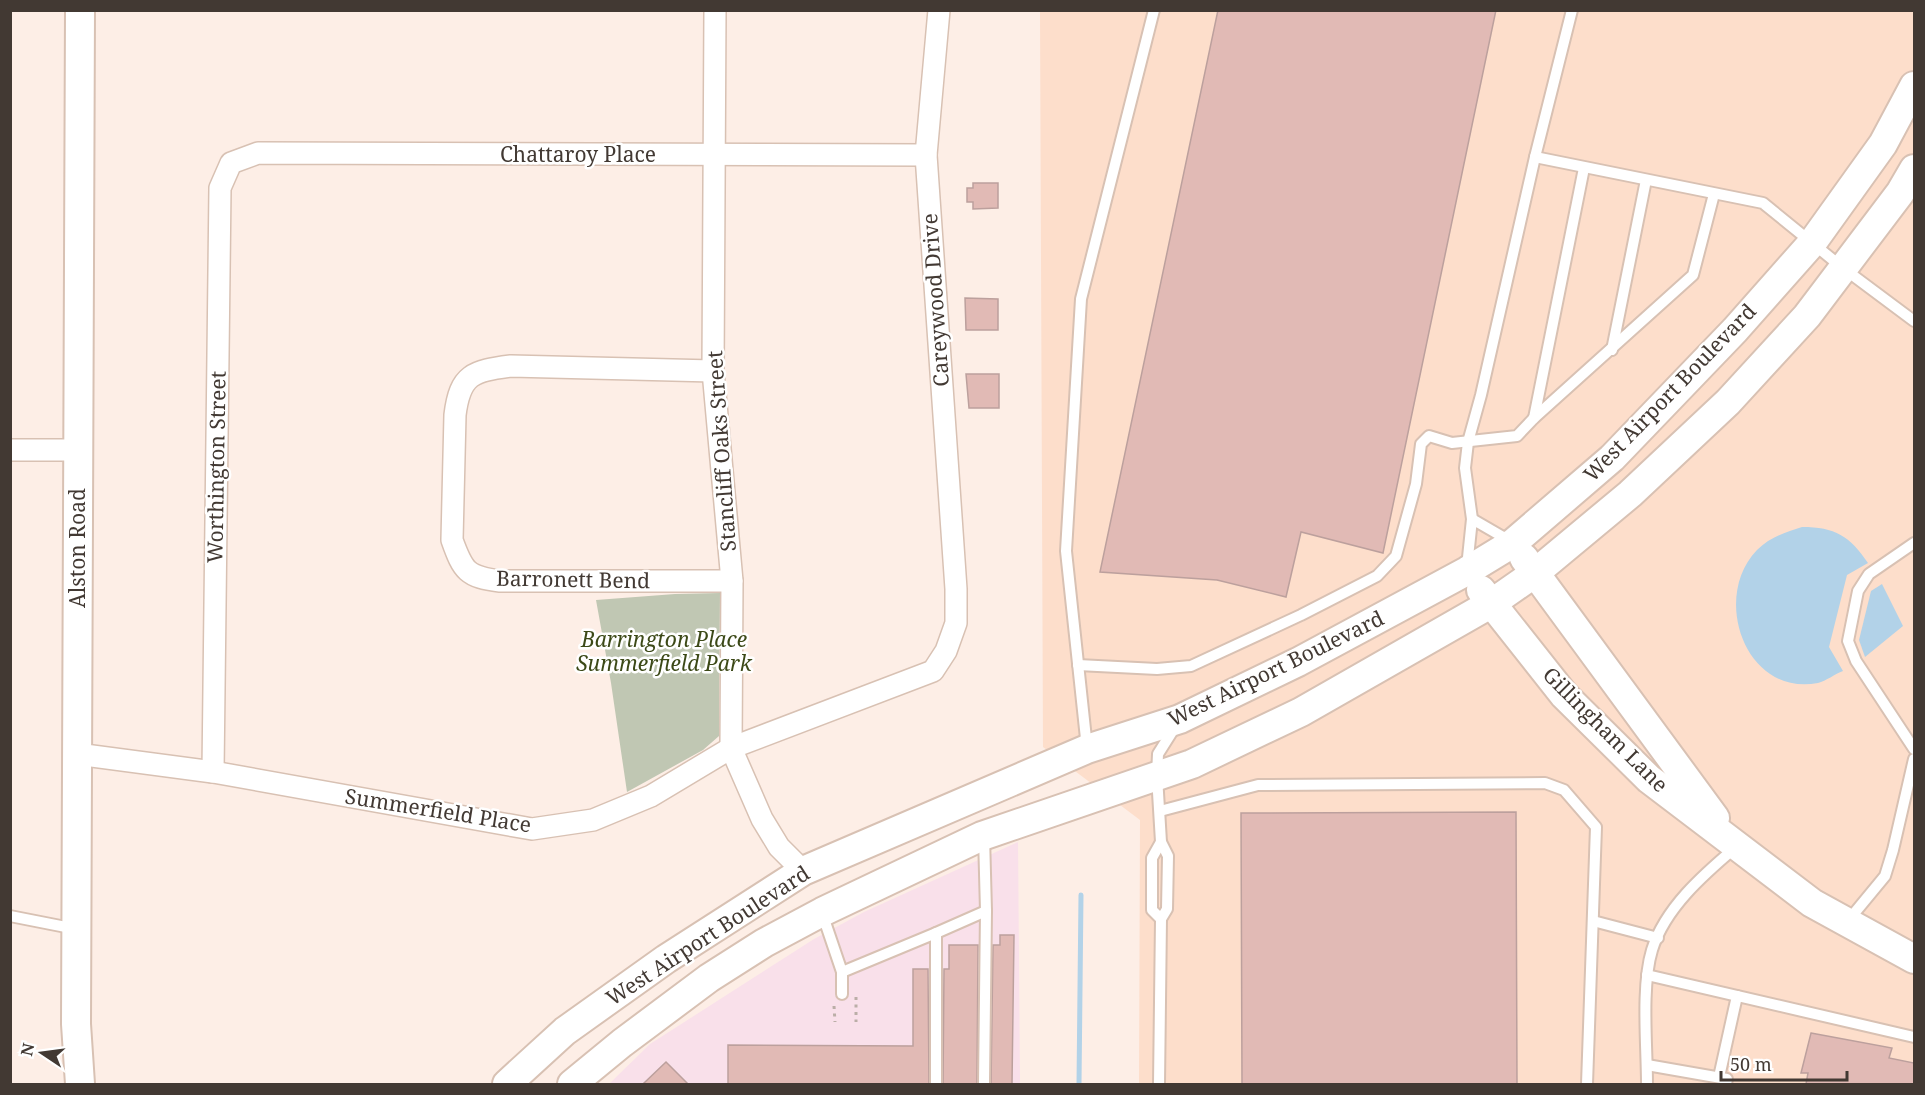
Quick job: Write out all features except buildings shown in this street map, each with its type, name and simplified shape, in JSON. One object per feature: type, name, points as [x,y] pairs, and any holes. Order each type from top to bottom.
[{"type":"main road","name":"Alston Road","points":[[80,1084],[76,1024],[81,10]]},
{"type":"main road","name":"West Airport Boulevard","points":[[507,1084],[565,1031],[666,959],[803,871],[1087,749],[1180,719],[1298,662],[1467,571],[1513,543],[1612,458],[1735,330],[1812,243],[1883,144],[1914,86]]},
{"type":"main road","name":"West Airport Boulevard","points":[[572,1084],[622,1043],[709,978],[764,943],[822,912],[984,836],[1192,764],[1301,712],[1492,603],[1535,573],[1630,494],[1728,402],[1807,316],[1900,193],[1914,169]]},
{"type":"main road","name":"Gillingham Lane","points":[[1513,543],[1736,846]]},
{"type":"main road","name":"Gillingham Lane","points":[[1467,571],[1564,695],[1649,779],[1812,903],[1914,959]]},
{"type":"main road","points":[[969,798],[984,836]]},
{"type":"main road","points":[[803,871],[822,912]]},
{"type":"street","name":"Stancliff Oaks Street","points":[[715,10],[713,371],[732,581],[731,748],[762,819],[779,848],[803,871]]},
{"type":"street","name":"Careywood Drive","points":[[939,10],[926,155],[956,589]]},
{"type":"street","name":"Chattaroy Place","points":[[231,163],[258,153],[926,155]]},
{"type":"street","name":"Worthington Street","points":[[213,772],[220,188],[231,163]]},
{"type":"street","name":"Barronett Bend","points":[[713,371],[511,366],[485,370],[469,378],[458,395],[455,415],[452,540],[466,570],[477,578],[489,580],[732,581]]},
{"type":"street","points":[[10,450],[78,450]]},
{"type":"street","name":"Summerfield Place","points":[[77,754],[213,772],[532,829],[593,820],[651,796],[731,748],[933,670],[946,651],[956,623],[956,589]]},
{"type":"lane","points":[[1087,749],[1066,551],[1081,299],[1154,10]]},
{"type":"lane","points":[[1467,571],[1472,519],[1464,468],[1468,442],[1481,396],[1535,157],[1572,10]]},
{"type":"lane","points":[[1535,157],[1763,203],[1843,268],[1912,315]]},
{"type":"lane","points":[[1534,418],[1584,168]]},
{"type":"lane","points":[[1612,350],[1646,180]]},
{"type":"lane","points":[[1078,665],[1157,669],[1191,666],[1258,636],[1377,576],[1396,556],[1416,484],[1421,444],[1430,436],[1452,443],[1517,436],[1534,418],[1694,275],[1714,194]]},
{"type":"lane","points":[[1472,519],[1513,543]]},
{"type":"lane","points":[[1914,543],[1869,574],[1858,591],[1848,641],[1856,661],[1914,749]]},
{"type":"lane","points":[[1159,1084],[1161,919],[1167,909],[1168,856],[1161,842],[1158,754],[1180,719]]},
{"type":"lane","points":[[1847,922],[1886,876],[1914,759]]},
{"type":"lane","points":[[1160,811],[1258,785],[1545,783],[1564,790],[1596,827],[1587,1084]]},
{"type":"lane","points":[[984,836],[986,911],[984,1084]]},
{"type":"lane","points":[[1161,842],[1152,858],[1152,910],[1161,919]]},
{"type":"lane","points":[[1647,1084],[1647,975],[1652,949],[1667,919],[1700,877],[1736,846]]},
{"type":"lane","points":[[842,972],[986,911]]},
{"type":"lane","points":[[822,912],[842,972],[838,999]]},
{"type":"lane","points":[[10,916],[77,929]]},
{"type":"lane","points":[[1593,921],[1658,938]]},
{"type":"lane","points":[[936,933],[936,1084]]},
{"type":"lane","points":[[1647,975],[1914,1037]]},
{"type":"lane","points":[[1647,1065],[1722,1081],[1737,996]]},
{"type":"path","points":[[856,995],[856,1022]]},
{"type":"path","points":[[835,1022],[838,999]]},
{"type":"shaded area","points":[[1040,11],[1914,11],[1914,1084],[1139,1084],[1140,820],[1043,747]]},
{"type":"shaded area","points":[[1018,842],[1020,1084],[609,1084],[650,1044],[814,939],[864,912]]},
{"type":"green space","name":"Barrington Place Summerfield Park","points":[[720,593],[719,736],[703,750],[627,792],[596,600]]},
{"type":"water","points":[[1802,527],[1824,529],[1841,535],[1855,546],[1868,563],[1847,575],[1829,647],[1843,671],[1818,683],[1793,683],[1771,675],[1754,659],[1743,639],[1737,616],[1737,593],[1743,570],[1757,550],[1773,538]]},
{"type":"water","points":[[1882,584],[1903,626],[1865,657],[1859,640],[1871,591]]},
{"type":"waterway","points":[[1079,1084],[1081,895]]}]
